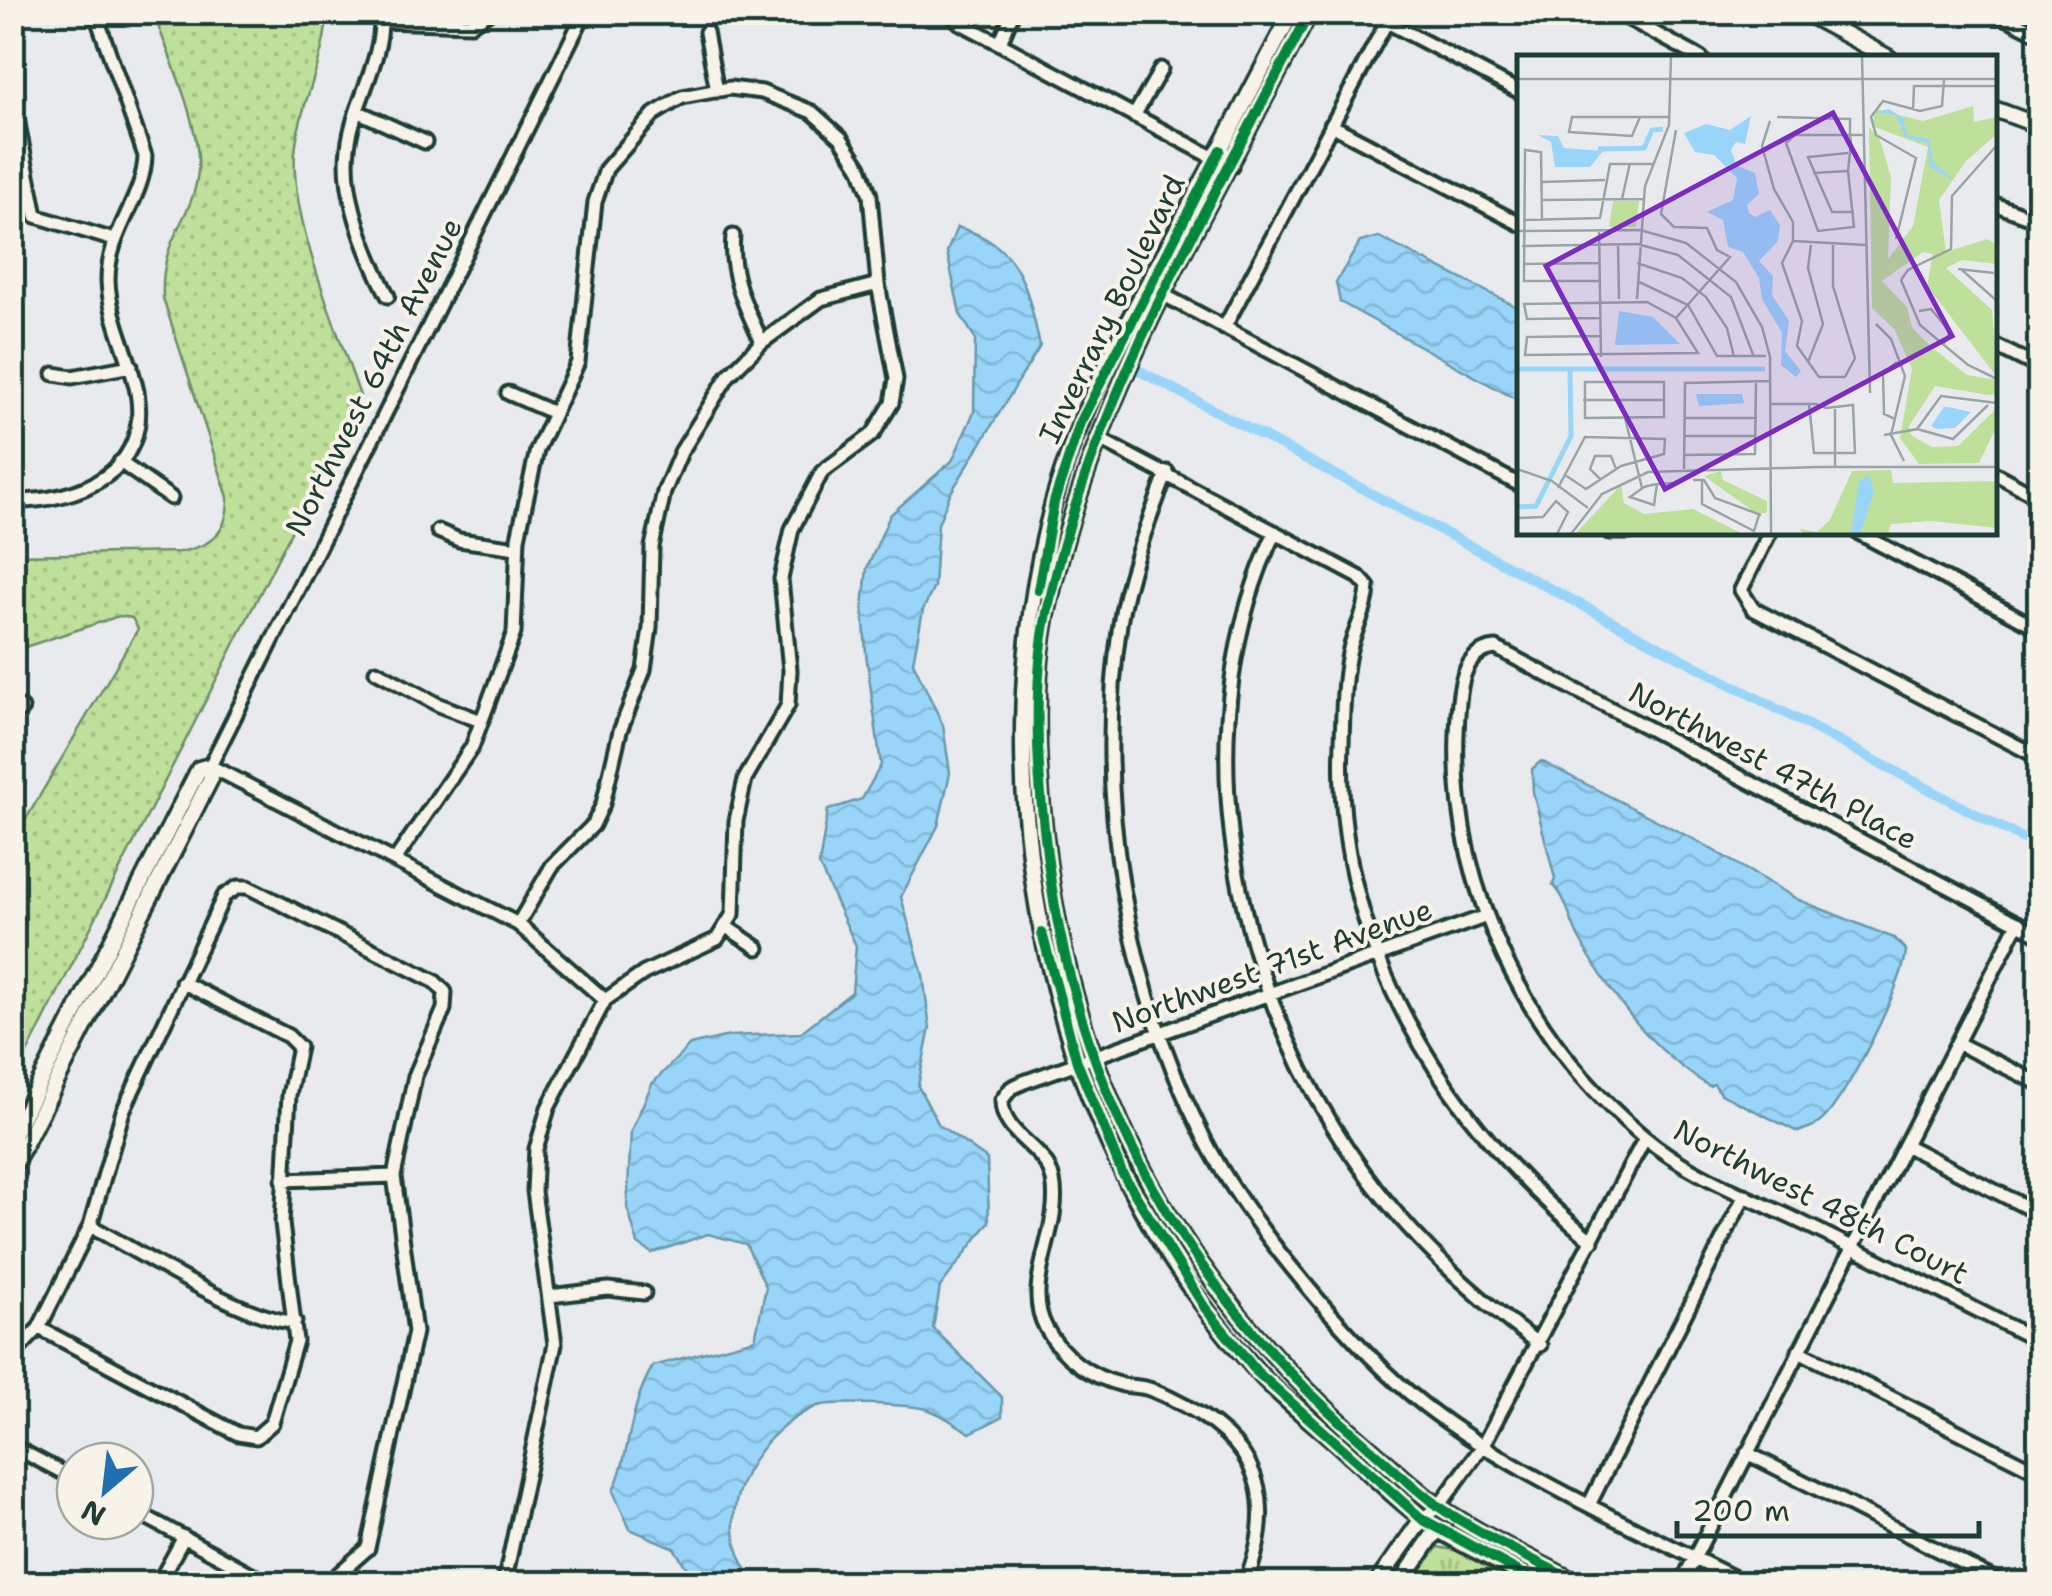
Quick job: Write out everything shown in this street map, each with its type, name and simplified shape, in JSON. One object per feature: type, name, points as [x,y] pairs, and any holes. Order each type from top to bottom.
[{"type":"street","points":[[12,501],[51,502],[76,495],[120,462],[130,446],[139,408],[108,282],[114,240],[144,176],[145,156],[95,12]]},
{"type":"street","points":[[388,296],[350,196],[348,146],[381,17],[471,24],[488,12]]},
{"type":"street","name":"Northwest 64th Avenue","points":[[12,1169],[210,778],[210,766],[585,12]]},
{"type":"street","points":[[950,12],[959,22],[1231,167]]},
{"type":"street","points":[[1000,43],[1012,12]]},
{"type":"street","name":"Inverrary Boulevard","points":[[1292,12],[1146,286],[1080,424],[1054,502],[1032,618],[1023,752],[1028,838],[1044,943],[1076,1062],[1122,1173],[1205,1308],[1257,1372],[1422,1518],[1541,1584]]},
{"type":"street","points":[[1616,12],[1695,55]]},
{"type":"street","points":[[1804,12],[1883,55]]},
{"type":"street","points":[[1994,12],[2040,34]]},
{"type":"street","name":"Inverrary Boulevard","points":[[1308,13],[1096,438],[1046,617],[1038,742],[1058,936],[1093,1056],[1128,1143],[1199,1266],[1303,1390],[1439,1506],[1579,1584]]},
{"type":"street","points":[[1224,328],[1390,17],[1517,90]]},
{"type":"street","points":[[706,32],[717,91]]},
{"type":"street","points":[[1134,116],[1161,69]]},
{"type":"street","points":[[394,860],[463,762],[514,633],[517,548],[537,450],[578,362],[594,202],[606,169],[654,114],[682,97],[717,91],[762,92],[812,112],[841,138],[860,166],[875,215],[878,284],[896,379],[892,403],[873,434],[822,472],[792,529],[781,578],[790,670],[788,704],[745,779],[736,820],[737,888],[733,914],[716,939],[644,973],[606,1000],[548,1108],[536,1149],[534,1191],[556,1344],[504,1584]]},
{"type":"street","points":[[12,93],[36,216],[114,240]]},
{"type":"street","points":[[1997,110],[2040,126]]},
{"type":"street","points":[[359,112],[425,142]]},
{"type":"street","points":[[1331,125],[1517,222]]},
{"type":"street","points":[[1997,205],[2040,221]]},
{"type":"street","points":[[733,236],[730,258],[762,342]]},
{"type":"street","points":[[518,924],[552,866],[593,825],[603,804],[620,731],[644,670],[650,628],[652,546],[664,492],[681,452],[728,376],[762,342],[821,299],[878,284]]},
{"type":"street","points":[[1146,286],[1517,483]]},
{"type":"street","points":[[1997,346],[2040,368]]},
{"type":"street","points":[[54,374],[72,376],[131,366]]},
{"type":"street","points":[[508,393],[554,413]]},
{"type":"street","points":[[1096,438],[1167,472],[1368,587],[1368,603],[1351,647],[1342,747],[1352,854],[1378,955],[1407,1023],[1450,1094],[1499,1158],[1592,1241]]},
{"type":"street","points":[[120,462],[171,498]]},
{"type":"street","points":[[1167,472],[1132,570],[1120,624],[1112,725],[1118,875],[1174,1077],[1206,1142],[1288,1264],[1363,1350],[1422,1403],[1482,1447],[1747,1584]]},
{"type":"street","points":[[1997,475],[2040,498]]},
{"type":"street","points":[[438,530],[460,540],[517,548]]},
{"type":"street","points":[[1275,532],[1250,584],[1235,642],[1228,712],[1228,798],[1254,945],[1298,1060],[1333,1127],[1402,1221],[1488,1307],[1540,1345]]},
{"type":"street","points":[[1768,535],[1744,580],[1744,597],[1753,609],[2040,758]]},
{"type":"street","points":[[1862,535],[2040,629]]},
{"type":"street","name":"Northwest 47th Place","points":[[1481,649],[1496,648],[2040,935]]},
{"type":"street","name":"Northwest 48th Court","points":[[1481,649],[1466,662],[1457,748],[1466,832],[1484,917],[1516,981],[1559,1048],[1645,1138],[1745,1194],[2040,1342]]},
{"type":"street","points":[[376,671],[439,705],[482,721]]},
{"type":"street","points":[[12,718],[22,708]]},
{"type":"street","points":[[210,766],[518,924],[606,1000]]},
{"type":"street","name":"Northwest 64th Avenue","points":[[12,1137],[199,769],[210,766]]},
{"type":"street","points":[[12,1356],[39,1328],[90,1226],[111,1142],[224,896],[238,888],[248,888],[434,981],[444,992],[444,1009],[414,1076],[394,1176],[415,1332],[368,1548],[327,1584]]},
{"type":"street","name":"Northwest 71st Avenue","points":[[1244,1584],[1260,1543],[1263,1511],[1258,1482],[1225,1429],[1201,1412],[1147,1388],[1122,1385],[1084,1370],[1061,1350],[1044,1325],[1035,1295],[1046,1259],[1053,1177],[1041,1156],[1007,1123],[1002,1100],[1010,1088],[1076,1062],[1484,917]]},
{"type":"street","points":[[1681,1584],[2018,924]]},
{"type":"street","points":[[725,926],[758,948]]},
{"type":"street","points":[[39,1328],[238,1434],[263,1434],[272,1423],[294,1355],[282,1180],[289,1095],[299,1047],[288,1036],[182,982]]},
{"type":"street","points":[[1957,1042],[2040,1084]]},
{"type":"street","points":[[1376,1584],[1422,1518],[1439,1506],[1482,1447],[1540,1345],[1645,1138]]},
{"type":"street","points":[[1905,1145],[2040,1214]]},
{"type":"street","points":[[282,1180],[394,1176]]},
{"type":"street","points":[[1590,1503],[1745,1194]]},
{"type":"street","points":[[90,1226],[264,1316],[294,1322]]},
{"type":"street","points":[[550,1296],[608,1289],[644,1293]]},
{"type":"street","points":[[1799,1351],[2040,1473]]},
{"type":"street","points":[[12,1446],[55,1469]]},
{"type":"street","points":[[1747,1453],[2004,1584]]},
{"type":"street","points":[[1400,1584],[1438,1528],[1439,1506]]},
{"type":"street","points":[[155,1522],[270,1584]]},
{"type":"street","points":[[158,1584],[184,1537]]},
{"type":"street","points":[[12,1576],[27,1584]]},
{"type":"green space","points":[[153,13],[327,13],[322,50],[297,135],[295,180],[317,275],[360,396],[13,1081],[13,841],[138,629],[132,618],[119,616],[13,651],[13,555],[179,552],[201,546],[216,535],[227,509],[228,497],[163,298],[166,258],[195,188],[198,154],[183,91]]},
{"type":"green space","points":[[1438,1547],[1459,1551],[1513,1583],[1411,1583]]},
{"type":"water","points":[[957,227],[996,245],[1008,257],[1025,288],[1040,346],[950,494],[938,524],[934,587],[923,610],[913,662],[943,725],[950,773],[938,826],[901,897],[923,975],[930,1028],[918,1086],[939,1125],[987,1159],[989,1222],[940,1287],[933,1328],[1002,1397],[1002,1417],[970,1433],[922,1408],[850,1403],[815,1407],[791,1420],[754,1460],[735,1509],[734,1534],[741,1559],[756,1583],[696,1583],[674,1548],[630,1529],[613,1491],[639,1397],[653,1366],[755,1339],[766,1287],[746,1244],[708,1234],[652,1253],[638,1244],[627,1207],[631,1131],[652,1084],[690,1045],[729,1036],[800,1033],[852,992],[856,946],[819,865],[828,810],[862,799],[881,765],[866,654],[863,607],[867,568],[890,515],[952,461],[974,412],[975,338],[960,314],[947,252]]},
{"type":"water","points":[[1379,237],[1517,307],[1517,400],[1340,302],[1336,282],[1360,242]]},
{"type":"water","points":[[1541,761],[1699,842],[1799,900],[1894,938],[1906,950],[1896,987],[1872,1041],[1843,1092],[1820,1122],[1798,1132],[1721,1094],[1714,1084],[1709,1086],[1669,1056],[1620,1002],[1580,940],[1553,885],[1555,879],[1533,792],[1532,769]]},
{"type":"waterway","points":[[1138,370],[2040,848]]},
{"type":"cycle path","points":[[1310,12],[1194,231],[1123,380],[1067,533],[1047,613],[1039,674],[1039,770],[1048,862],[1064,950],[1086,1033],[1116,1112],[1152,1186],[1196,1257],[1247,1324],[1305,1388],[1414,1487],[1474,1529],[1579,1584]]},
{"type":"cycle path","points":[[1038,590],[1054,502],[1080,423],[1220,150]]},
{"type":"cycle path","points":[[1042,933],[1077,1062],[1122,1173],[1205,1308],[1257,1372],[1422,1519],[1541,1584]]}]
